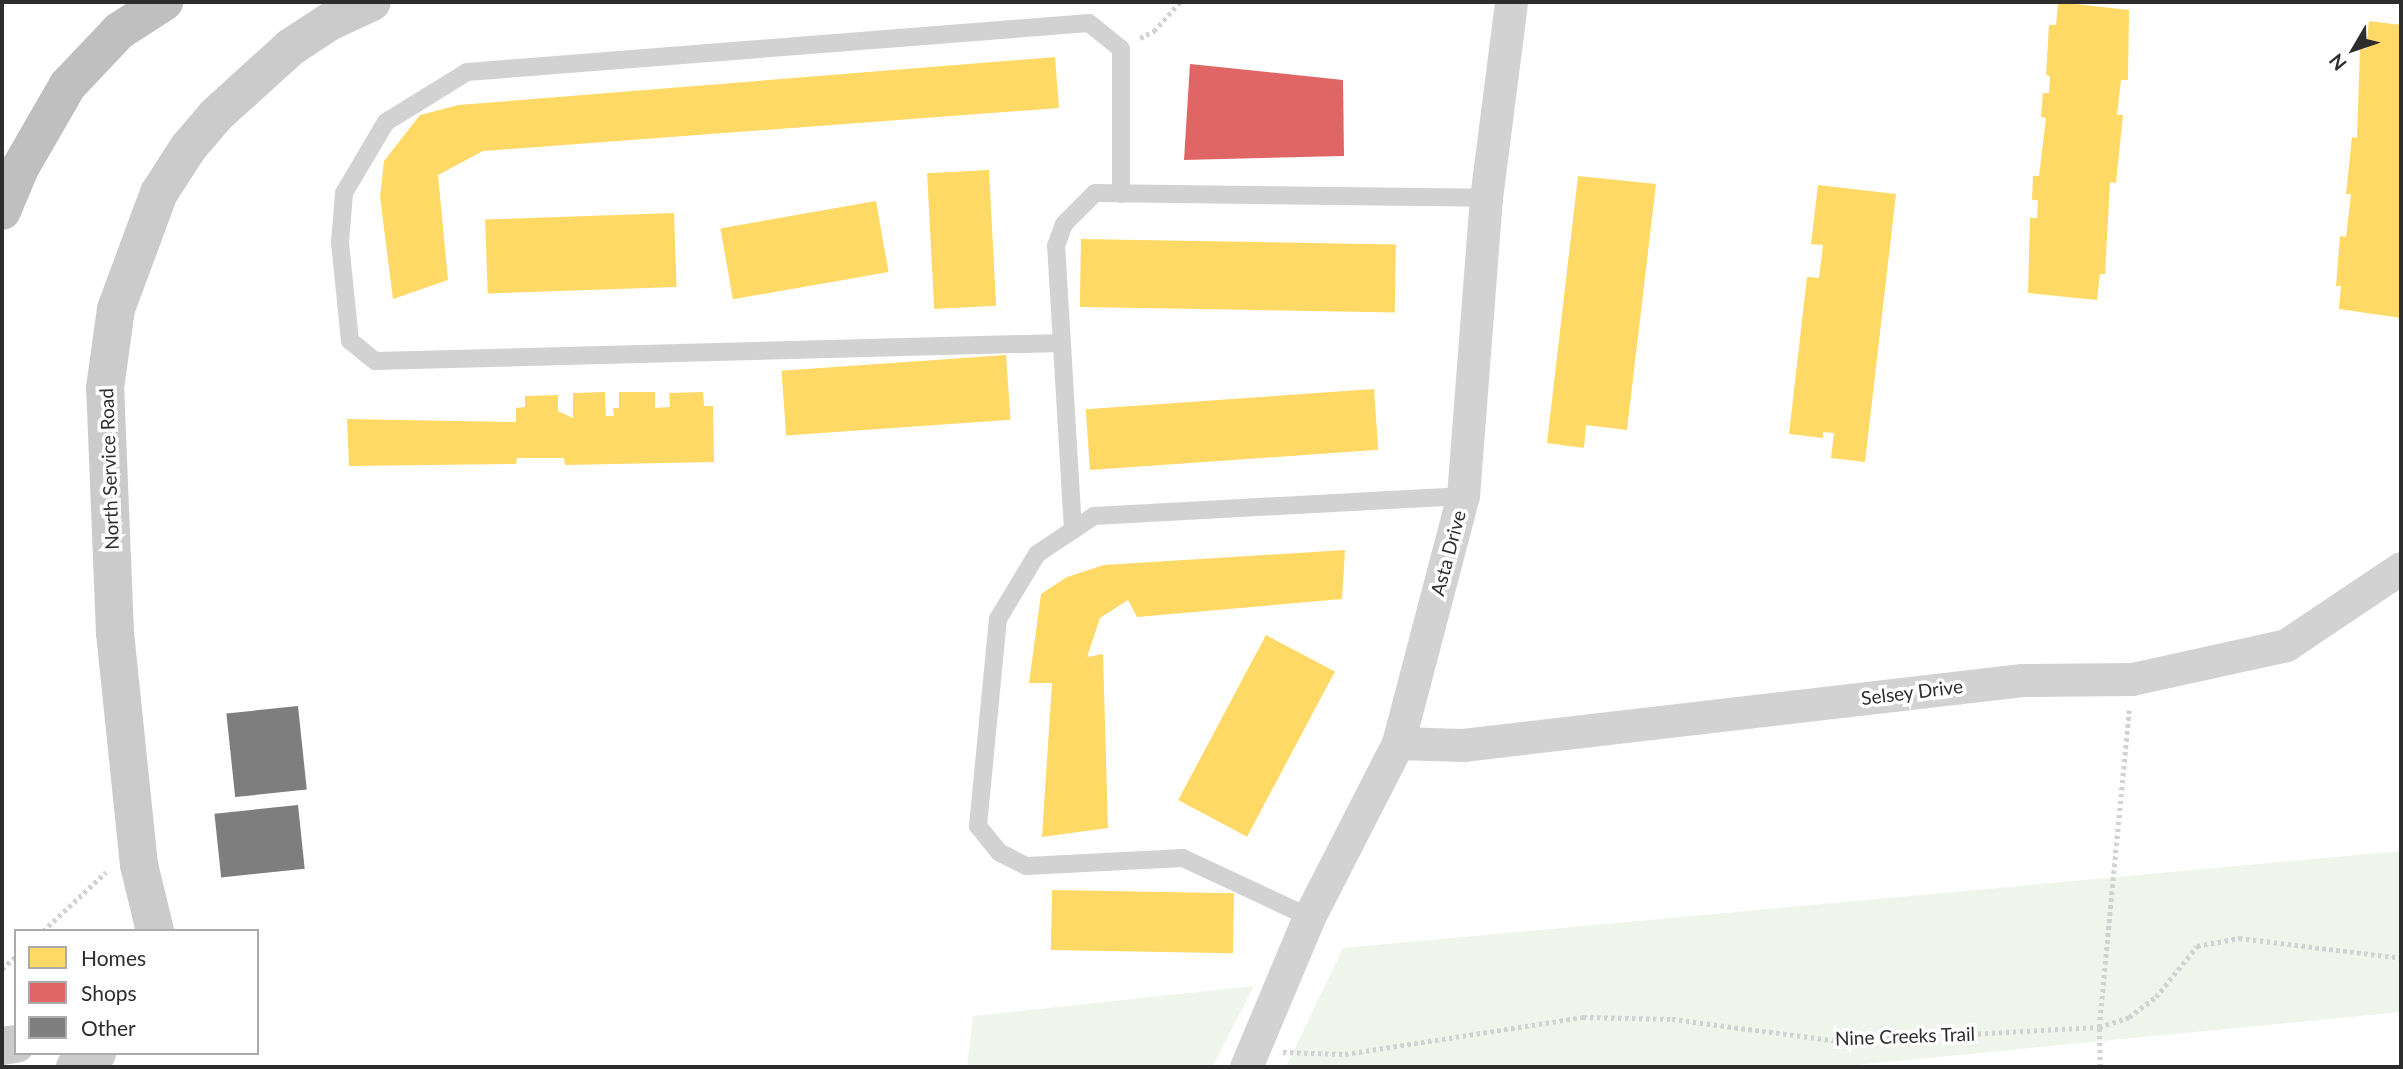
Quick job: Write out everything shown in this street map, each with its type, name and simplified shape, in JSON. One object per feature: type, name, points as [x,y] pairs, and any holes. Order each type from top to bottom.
[{"type":"highway","points":[[2,211],[20,167],[68,85],[120,31],[164,2]]},
{"type":"street","name":"North Service Road","points":[[147,926],[115,633],[105,388],[116,309],[159,193],[188,148],[216,115],[291,47],[329,22],[372,2]]},
{"type":"street","name":"Asta Drive","points":[[1251,1056],[1310,917],[1398,743],[1463,496],[1486,198],[1511,2]]},
{"type":"street","name":"Selsey Drive","points":[[1398,743],[1463,744],[2022,680],[2132,679],[2286,645],[2401,568]]},
{"type":"street","points":[[75,1067],[94,1055]]},
{"type":"lane","points":[[1060,343],[375,361],[350,341],[340,243],[344,193],[386,122],[467,72],[1089,23],[1121,49],[1121,194]]},
{"type":"lane","points":[[1073,530],[1056,246],[1064,224],[1096,193],[1486,198]]},
{"type":"lane","points":[[1310,917],[1183,858],[1026,866],[999,852],[978,826],[998,619],[1037,554],[1094,516],[1463,496]]},
{"type":"path","points":[[1121,49],[1154,31],[1180,2]]},
{"type":"path","points":[[2100,1067],[2099,1027],[2132,679]]},
{"type":"path","points":[[45,929],[136,841]]},
{"type":"path","name":"Nine Creeks Trail","points":[[1251,1056],[1345,1054],[1583,1017],[1672,1019],[1838,1041],[2099,1027],[2129,1017],[2156,997],[2197,946],[2239,939],[2401,958]]},
{"type":"shaded area","points":[[2401,851],[2401,1012],[1835,1067],[1286,1067],[1343,948]]},
{"type":"shaded area","points":[[1254,986],[1212,1067],[967,1067],[973,1016]]},
{"type":"building: Homes","points":[[2058,2],[2129,10],[2128,80],[2121,80],[2117,115],[2123,115],[2116,183],[2110,182],[2105,274],[2100,274],[2097,300],[2028,293],[2030,218],[2037,218],[2038,200],[2032,200],[2033,176],[2039,176],[2046,118],[2041,117],[2043,93],[2049,93],[2050,76],[2046,75],[2049,25],[2056,25]]},
{"type":"building: Homes","points":[[2369,21],[2401,25],[2401,318],[2339,309],[2341,286],[2336,286],[2340,236],[2346,237],[2351,194],[2346,194],[2352,137],[2357,138],[2360,48],[2366,49]]},
{"type":"building: Homes","points":[[1055,57],[1059,108],[483,151],[438,175],[448,280],[393,299],[380,197],[384,161],[420,115],[459,105]]},
{"type":"building: Homes","points":[[989,170],[996,306],[934,309],[927,173]]},
{"type":"building: Homes","points":[[1578,176],[1656,184],[1627,430],[1586,425],[1584,448],[1547,443]]},
{"type":"building: Homes","points":[[1818,185],[1896,194],[1865,462],[1831,458],[1834,433],[1823,432],[1823,438],[1789,434],[1807,277],[1819,278],[1823,245],[1811,244]]},
{"type":"building: Homes","points":[[876,201],[889,272],[733,299],[720,228]]},
{"type":"building: Homes","points":[[674,213],[677,287],[488,294],[485,220]]},
{"type":"building: Homes","points":[[1081,239],[1396,244],[1395,312],[1080,307]]},
{"type":"building: Homes","points":[[1006,355],[1011,420],[786,436],[782,371]]},
{"type":"building: Homes","points":[[1374,389],[1378,450],[1090,470],[1086,409]]},
{"type":"building: Homes","points":[[605,392],[606,416],[614,416],[613,408],[619,408],[619,392],[655,392],[655,408],[670,407],[669,393],[703,392],[704,406],[713,406],[714,462],[565,465],[564,458],[517,458],[516,464],[349,466],[347,419],[516,422],[516,408],[525,407],[525,396],[558,395],[558,411],[573,418],[573,393]]},
{"type":"building: Homes","points":[[1345,550],[1342,599],[1137,617],[1128,600],[1100,618],[1087,657],[1103,654],[1108,828],[1042,837],[1052,683],[1029,683],[1041,594],[1067,577],[1104,565]]},
{"type":"building: Homes","points":[[1266,635],[1335,672],[1247,837],[1178,800]]},
{"type":"building: Homes","points":[[1052,890],[1234,893],[1233,953],[1051,950]]},
{"type":"building: Shops","points":[[1190,64],[1343,80],[1344,156],[1184,160]]},
{"type":"building: Other","points":[[298,706],[307,790],[235,797],[226,714]]},
{"type":"building: Other","points":[[298,805],[305,869],[221,877],[214,814]]}]
